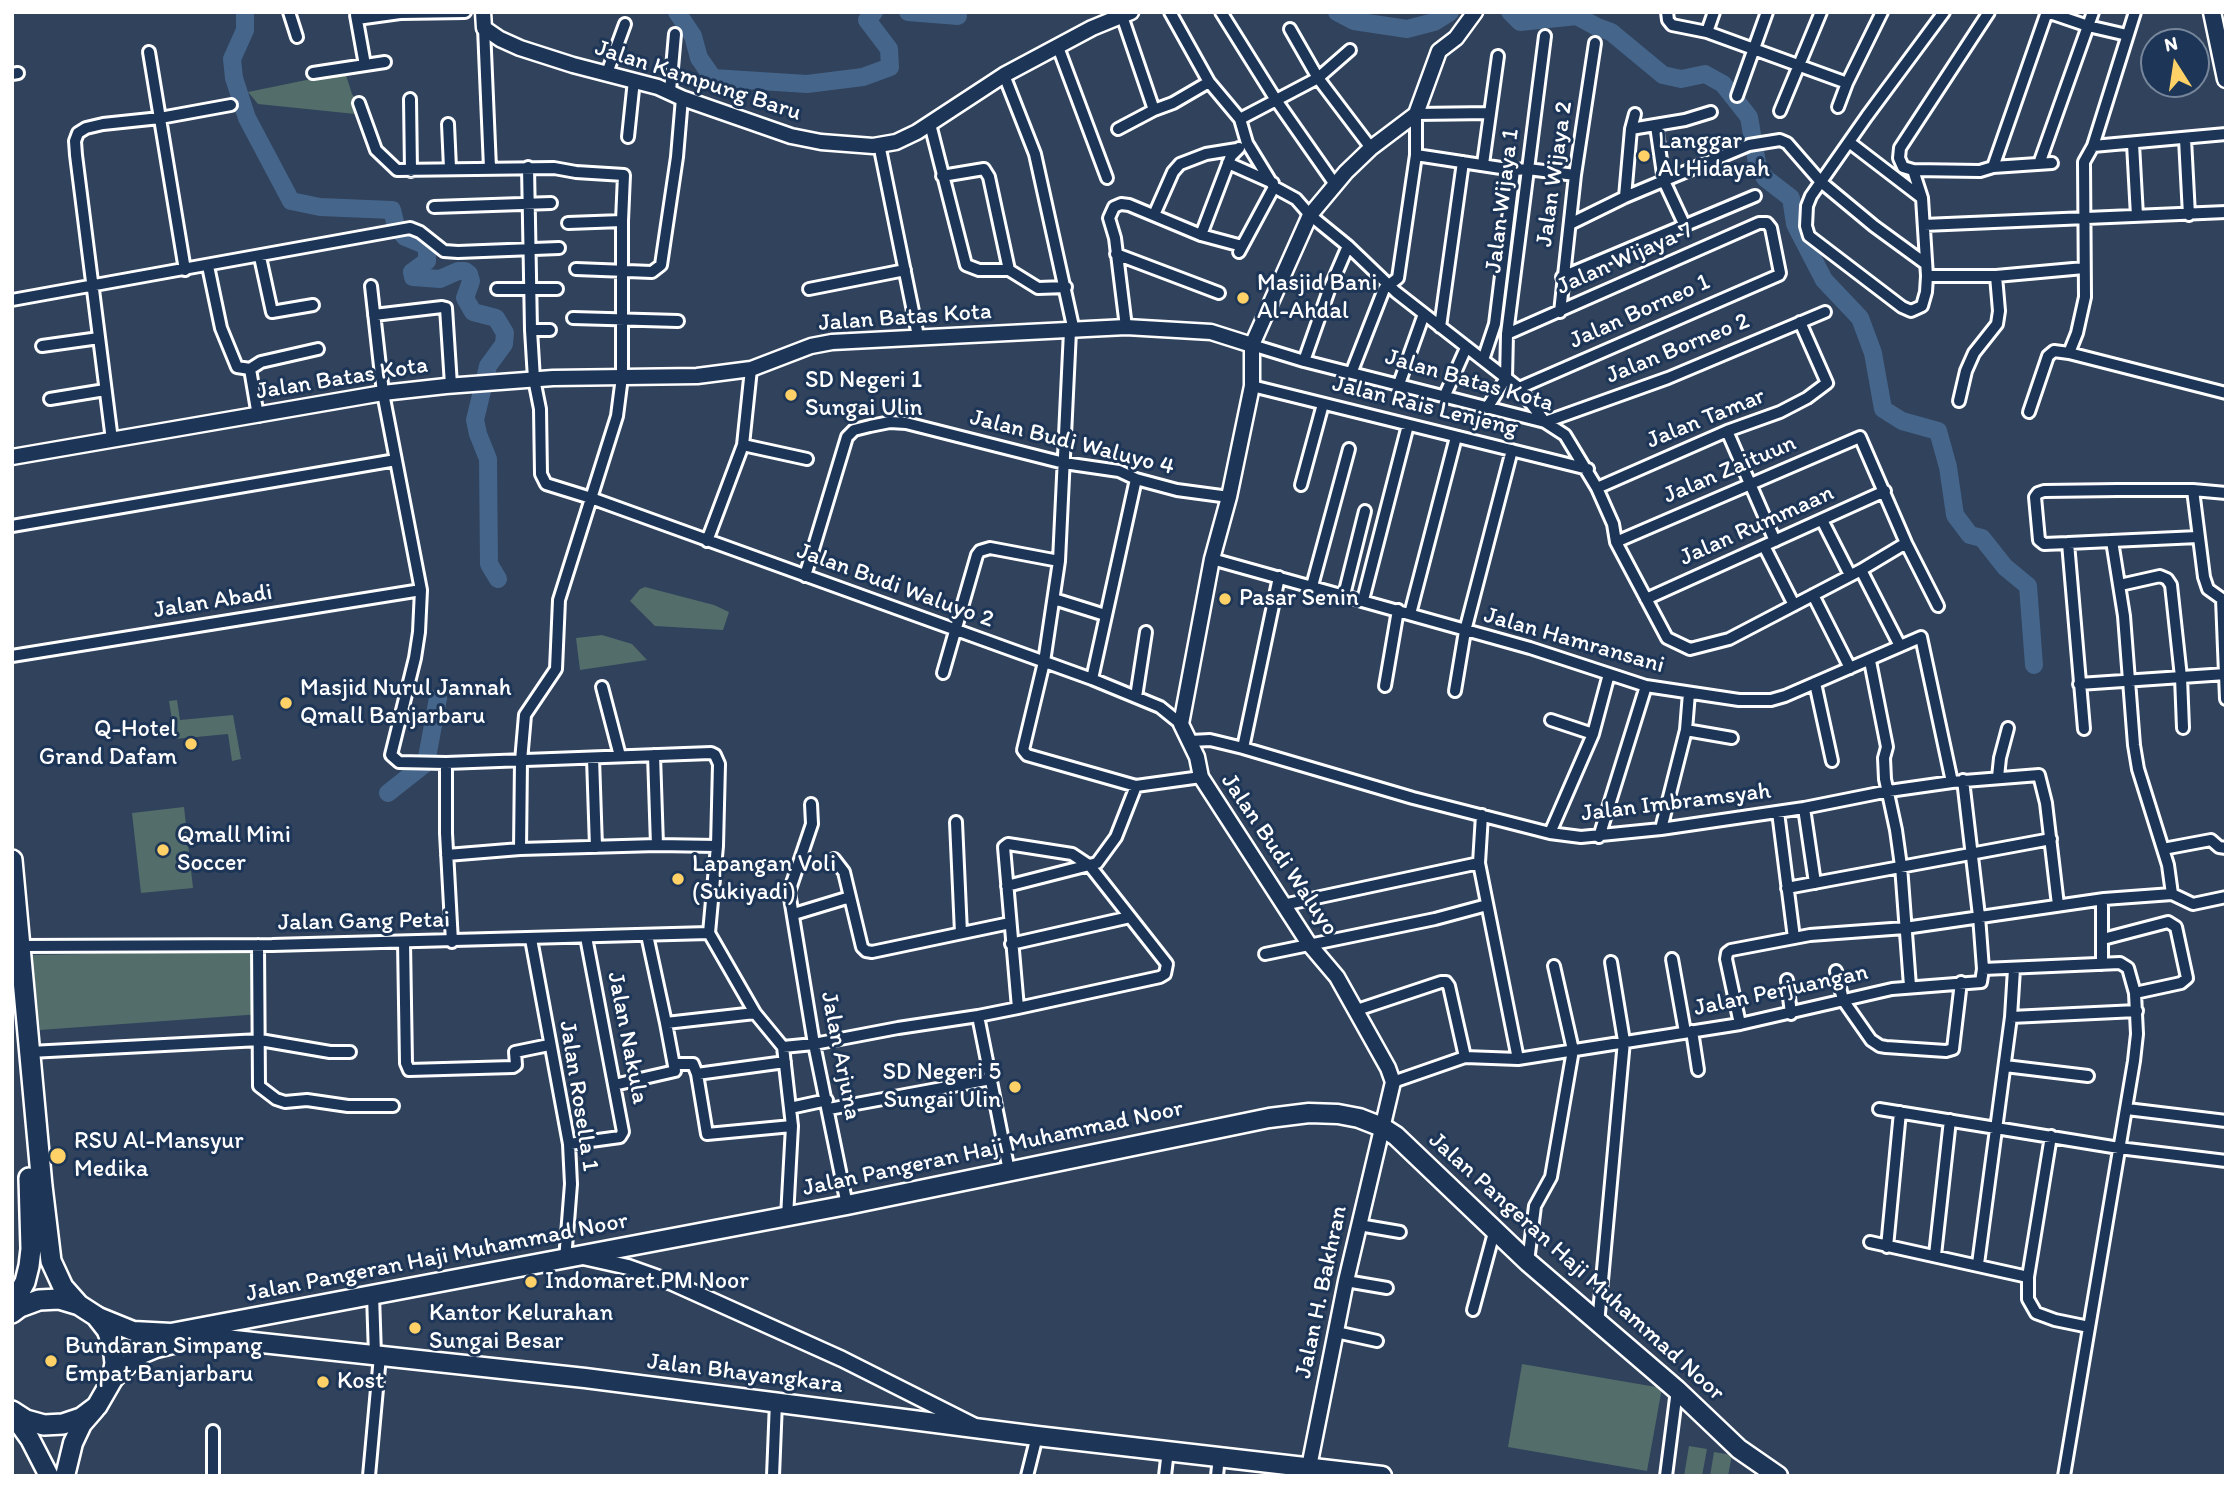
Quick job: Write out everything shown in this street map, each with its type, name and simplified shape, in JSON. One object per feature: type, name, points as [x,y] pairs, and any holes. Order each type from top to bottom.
[{"type":"highway","points":[[12,860],[51,1261],[63,1287],[107,1330],[115,1363],[112,1380],[97,1406],[81,1418],[63,1424],[44,1425],[12,1413]]},
{"type":"highway","points":[[12,966],[31,1201],[31,1249],[25,1282],[12,1306]]},
{"type":"highway","points":[[12,1313],[39,1300],[60,1299],[79,1305]]},
{"type":"main road","points":[[2212,12],[2226,79]]},
{"type":"main road","name":"Jalan Pangeran Haji Muhammad Noor","points":[[96,1317],[119,1328],[155,1334],[232,1331],[373,1295],[787,1217],[1269,1118],[1308,1113],[1338,1114],[1359,1118],[1396,1136],[1528,1262],[1677,1390],[1740,1449],[1778,1476]]},
{"type":"main road","name":"Jalan Bhayangkara","points":[[112,1380],[137,1356],[156,1348],[232,1331],[378,1355],[1219,1456],[1271,1469],[1309,1467],[1382,1476]]},
{"type":"main road","points":[[65,1476],[72,1443],[82,1424],[97,1406]]},
{"type":"main road","points":[[12,1413],[30,1439],[48,1476]]},
{"type":"street","points":[[289,12],[297,37]]},
{"type":"street","points":[[365,65],[356,16],[465,12]]},
{"type":"street","points":[[483,12],[490,168]]},
{"type":"street","points":[[1170,12],[1209,82],[1240,120],[1247,143],[1273,185]]},
{"type":"street","points":[[1221,12],[1276,100],[1334,183]]},
{"type":"street","points":[[1352,371],[1384,289],[1398,278],[1416,155],[1416,114],[1439,51],[1456,38],[1475,12]]},
{"type":"street","points":[[1707,32],[1714,12]]},
{"type":"street","points":[[1737,96],[1767,12]]},
{"type":"street","points":[[1780,111],[1821,12]]},
{"type":"street","points":[[1838,107],[1882,12]]},
{"type":"street","points":[[1913,170],[1922,198],[1926,292],[1922,306],[1911,311],[1902,307],[1809,236],[1806,226],[1807,206],[1811,195],[1944,12]]},
{"type":"street","points":[[1989,12],[1900,148],[1899,158],[1903,167],[1913,170],[1980,171],[1993,167],[2052,163]]},
{"type":"street","points":[[1993,167],[2047,12],[2088,26],[2127,35]]},
{"type":"street","points":[[2039,164],[2092,12]]},
{"type":"street","points":[[2069,353],[2077,333],[2085,297],[2084,162],[2093,146],[2135,12]]},
{"type":"street","points":[[1126,14],[1154,110]]},
{"type":"street","name":"Jalan Kampung Baru","points":[[484,28],[500,40],[520,48],[634,80],[791,136],[844,145],[896,142],[930,124],[1004,75],[1092,28],[1126,14]]},
{"type":"street","points":[[1668,16],[1672,24],[1707,32],[1847,83]]},
{"type":"street","points":[[607,73],[625,24]]},
{"type":"street","points":[[1290,29],[1318,78],[1371,148]]},
{"type":"street","points":[[576,269],[652,272],[658,269],[663,261],[677,157],[675,34]]},
{"type":"street","name":"Jalan Wijaya 1","points":[[1506,374],[1507,334],[1545,36]]},
{"type":"street","name":"Jalan Wijaya 2","points":[[1560,312],[1575,175],[1595,43]]},
{"type":"street","points":[[1058,47],[1107,178]]},
{"type":"street","points":[[1240,120],[1318,78],[1350,50]]},
{"type":"street","points":[[149,52],[185,270]]},
{"type":"street","points":[[1483,164],[1498,57]]},
{"type":"street","points":[[313,73],[385,62]]},
{"type":"street","points":[[1004,75],[1035,154],[1066,287],[1072,331],[1059,561],[1044,662],[1023,746],[1027,755],[1136,786],[1200,777]]},
{"type":"street","points":[[628,137],[634,80]]},
{"type":"street","points":[[1118,129],[1173,103],[1209,82]]},
{"type":"street","points":[[410,99],[411,170]]},
{"type":"street","points":[[359,103],[376,150],[394,169],[554,167],[576,172],[624,175],[621,377],[617,416],[559,600],[556,669],[528,709],[521,761],[520,849]]},
{"type":"street","points":[[112,440],[75,141],[78,133],[86,128],[103,124],[160,118],[231,105]]},
{"type":"street","points":[[1631,129],[1656,126],[1711,112]]},
{"type":"street","points":[[1181,724],[1212,559],[1230,497],[1252,386],[1252,345],[1310,215],[1334,183],[1371,148],[1416,114],[1490,113]]},
{"type":"street","points":[[1625,197],[1631,129],[1635,114]]},
{"type":"street","points":[[448,124],[450,168]]},
{"type":"street","points":[[930,124],[966,265],[979,270],[1009,270],[1038,288],[1066,287]]},
{"type":"street","points":[[1656,126],[1664,181],[1685,226]]},
{"type":"street","points":[[2093,146],[2226,134]]},
{"type":"street","points":[[2185,139],[2189,215]]},
{"type":"street","points":[[1570,224],[1625,197],[1749,145],[1780,140],[1787,143],[1821,182],[1926,270],[1996,276],[2084,268]]},
{"type":"street","points":[[1849,142],[1922,198]]},
{"type":"street","points":[[1154,215],[1173,172],[1180,164],[1206,153],[1237,149],[1247,143]]},
{"type":"street","points":[[878,144],[918,336]]},
{"type":"street","points":[[2133,144],[2137,216]]},
{"type":"street","points":[[1201,234],[1228,163],[1237,149]]},
{"type":"street","points":[[1416,155],[1514,170],[1528,169],[1575,175]]},
{"type":"street","points":[[1440,327],[1463,162]]},
{"type":"street","points":[[1228,163],[1296,199],[1310,215],[1348,246],[1389,286],[1465,348],[1506,374],[1520,387],[1545,422]]},
{"type":"street","points":[[528,167],[529,289],[534,379]]},
{"type":"street","points":[[942,176],[984,169],[989,177],[1009,270]]},
{"type":"street","points":[[1483,360],[1495,324],[1514,170]]},
{"type":"street","points":[[1126,327],[1109,218],[1114,207],[1129,205],[1241,249],[1273,185]]},
{"type":"street","points":[[1562,277],[1755,196]]},
{"type":"street","points":[[434,207],[551,204]]},
{"type":"street","points":[[1924,225],[2226,212]]},
{"type":"street","points":[[568,223],[622,221]]},
{"type":"street","name":"Jalan Wijaya 7","points":[[1507,334],[1759,223],[1769,224],[1771,228],[1780,273],[1775,276]]},
{"type":"street","points":[[12,300],[397,230],[415,229],[444,251],[559,248]]},
{"type":"street","points":[[1304,361],[1348,246]]},
{"type":"street","points":[[1116,254],[1219,293]]},
{"type":"street","points":[[260,257],[272,312],[313,305]]},
{"type":"street","points":[[208,266],[217,316],[235,364],[240,369],[250,369],[261,362],[318,349]]},
{"type":"street","points":[[809,289],[905,270]]},
{"type":"street","name":"Jalan Borneo 1","points":[[1520,387],[1775,276]]},
{"type":"street","points":[[1959,401],[1966,371],[1974,353],[1997,324],[2000,311],[1996,276]]},
{"type":"street","points":[[371,286],[383,393],[421,590],[415,658],[391,755],[399,762],[446,763],[711,754],[718,759],[717,846],[709,933],[755,1013],[783,1046],[792,1126],[787,1217]]},
{"type":"street","points":[[497,289],[556,289]]},
{"type":"street","points":[[374,314],[442,307],[446,309],[451,385]]},
{"type":"street","name":"Jalan Borneo 2","points":[[1545,422],[1668,378],[1825,312]]},
{"type":"street","points":[[1399,384],[1424,314]]},
{"type":"street","points":[[573,318],[678,321]]},
{"type":"street","name":"Jalan Tamar","points":[[1598,488],[1727,431],[1780,412],[1807,398],[1827,383],[1800,322]]},
{"type":"street","name":"Jalan Batas Kota","points":[[12,457],[383,393],[451,385],[534,379],[697,376],[751,369],[811,346],[832,342],[1126,327],[1211,332],[1304,361],[1545,422],[1564,435],[1588,469],[1613,524],[1616,542],[1667,638],[1690,649],[1728,639],[1906,543]]},
{"type":"street","points":[[531,330],[550,330]]},
{"type":"street","points":[[42,346],[99,338]]},
{"type":"street","points":[[1445,395],[1465,348]]},
{"type":"street","points":[[2029,412],[2048,356],[2054,351],[2226,393]]},
{"type":"street","points":[[250,369],[258,416]]},
{"type":"street","points":[[707,541],[743,445],[751,369]]},
{"type":"street","points":[[1487,408],[1506,374]]},
{"type":"street","name":"Jalan Budi Waluyo 2","points":[[534,379],[540,408],[541,474],[546,484],[1136,696],[1160,707],[1181,724]]},
{"type":"street","name":"Jalan Rais Lenjeng","points":[[1252,386],[1588,469]]},
{"type":"street","points":[[50,399],[105,390]]},
{"type":"street","points":[[1301,485],[1323,404]]},
{"type":"street","name":"Jalan Budi Waluyo 4","points":[[805,576],[850,433],[890,422],[906,423],[1064,463],[1112,469],[1136,479],[1177,490],[1230,497]]},
{"type":"street","points":[[1363,600],[1408,425]]},
{"type":"street","points":[[1727,431],[1775,541]]},
{"type":"street","points":[[1385,686],[1456,437]]},
{"type":"street","name":"Jalan Zaituun","points":[[1616,542],[1860,437],[1885,491]]},
{"type":"street","points":[[743,445],[807,459]]},
{"type":"street","points":[[1312,586],[1349,449]]},
{"type":"street","points":[[1455,691],[1465,631],[1512,450]]},
{"type":"street","points":[[12,526],[396,460]]},
{"type":"street","points":[[1091,679],[1136,479]]},
{"type":"street","points":[[2193,490],[2204,577],[2208,589],[2224,598],[2226,699]]},
{"type":"street","points":[[2198,537],[2044,544],[2039,540],[2035,497],[2043,491],[2193,490],[2226,493]]},
{"type":"street","points":[[1885,491],[1906,543],[1938,606]]},
{"type":"street","name":"Jalan Rummaan","points":[[1646,599],[1885,491]]},
{"type":"street","points":[[1344,595],[1365,511]]},
{"type":"street","points":[[1822,520],[1900,646]]},
{"type":"street","points":[[2112,541],[2120,585],[2138,769],[2168,864],[2172,894]]},
{"type":"street","points":[[2068,543],[2084,729]]},
{"type":"street","points":[[1764,546],[1794,605]]},
{"type":"street","points":[[943,673],[980,551],[990,548],[1059,561]]},
{"type":"street","name":"Jalan Hamransani","points":[[1212,559],[1530,648],[1646,687],[1740,700],[1785,696],[1921,637],[1960,781]]},
{"type":"street","points":[[2120,585],[2155,576],[2163,577],[2169,582],[2181,677],[2183,728]]},
{"type":"street","points":[[1243,748],[1279,577]]},
{"type":"street","name":"Jalan Abadi","points":[[12,656],[421,590]]},
{"type":"street","points":[[1813,595],[1850,668]]},
{"type":"street","points":[[1054,599],[1105,615]]},
{"type":"street","points":[[1136,696],[1146,632]]},
{"type":"street","points":[[1870,660],[1887,747],[1884,758],[1885,779],[1901,866],[1909,986]]},
{"type":"street","points":[[1550,832],[1593,734],[1609,674]]},
{"type":"street","points":[[2079,684],[2225,674]]},
{"type":"street","points":[[1815,683],[1832,761]]},
{"type":"street","points":[[602,687],[620,756]]},
{"type":"street","points":[[1599,837],[1646,687]]},
{"type":"street","points":[[1661,829],[1686,730],[1689,693]]},
{"type":"street","points":[[1550,720],[1593,734]]},
{"type":"street","name":"Jalan Budi Waluyo","points":[[1181,724],[1197,757],[1200,777],[1309,944],[1337,977],[1388,1068],[1393,1082]]},
{"type":"street","points":[[1998,777],[2008,728]]},
{"type":"street","points":[[1686,730],[1732,738]]},
{"type":"street","name":"Jalan Imbramsyah","points":[[1191,741],[1210,740],[1243,748],[1413,798],[1550,832],[1581,837],[1599,837],[1778,812],[1960,781],[2033,774],[2040,776],[2051,839]]},
{"type":"street","points":[[654,755],[657,845]]},
{"type":"street","points":[[593,758],[596,847]]},
{"type":"street","points":[[446,763],[452,942]]},
{"type":"street","points":[[1960,781],[1972,852],[1983,969],[2125,965],[2130,972],[2135,993],[2137,1034],[2127,1108],[2064,1476]]},
{"type":"street","points":[[1007,886],[1090,866],[1102,859],[1116,837],[1136,786]]},
{"type":"street","name":"Jalan Arjuna","points":[[811,804],[812,824],[789,892],[814,1044],[847,1205]]},
{"type":"street","points":[[1804,808],[1815,883]]},
{"type":"street","points":[[1778,812],[1794,938]]},
{"type":"street","points":[[1482,815],[1479,863],[1518,1059]]},
{"type":"street","points":[[956,822],[961,933]]},
{"type":"street","points":[[1787,888],[2051,839],[2058,905]]},
{"type":"street","points":[[2163,849],[2211,841],[2226,848]]},
{"type":"street","points":[[783,1046],[814,1044],[978,1016],[1018,1008],[1160,977],[1165,974],[1167,964],[1090,866],[1079,857],[1066,852],[1008,844],[1004,847],[1018,1008]]},
{"type":"street","points":[[447,855],[520,849],[717,846]]},
{"type":"street","points":[[834,859],[842,866],[862,947],[866,951],[1010,923]]},
{"type":"street","points":[[1283,905],[1479,863]]},
{"type":"street","points":[[1740,1024],[1726,959],[1731,950],[1794,938],[1905,928],[2104,899],[2172,894],[2193,904],[2226,897]]},
{"type":"street","points":[[794,914],[850,897]]},
{"type":"street","points":[[1265,954],[1435,919],[1487,905]]},
{"type":"street","points":[[2102,905],[2102,964]]},
{"type":"street","points":[[1012,943],[1130,918]]},
{"type":"street","points":[[2103,939],[2168,922],[2176,927],[2187,978],[2181,983],[2135,993]]},
{"type":"street","name":"Jalan Gang Petai","points":[[20,946],[452,942],[709,933]]},
{"type":"street","name":"Jalan Nakula","points":[[647,935],[674,1064]]},
{"type":"street","name":"Jalan Nakula","points":[[569,1144],[622,1135],[586,937]]},
{"type":"street","name":"Jalan Rosella 1","points":[[531,939],[569,1144],[574,1258]]},
{"type":"street","points":[[404,942],[406,1063],[409,1070],[513,1067],[516,1066],[516,1051],[549,1045]]},
{"type":"street","points":[[258,945],[259,1086],[276,1099],[291,1102],[311,1100],[348,1106],[393,1106]]},
{"type":"street","points":[[1672,959],[1698,1069]]},
{"type":"street","points":[[1598,1324],[1624,1041],[1611,962]]},
{"type":"street","points":[[1528,1262],[1535,1206],[1551,1177],[1573,1049],[1555,966]]},
{"type":"street","name":"Jalan Perjuangan","points":[[1393,1082],[1465,1057],[1518,1059],[1740,1024],[1909,986],[1981,982],[1983,969]]},
{"type":"street","points":[[1978,1264],[2011,1017],[2014,969]]},
{"type":"street","points":[[1836,971],[1843,1000],[1871,1040],[1880,1046],[1946,1051],[1955,1046],[1961,982]]},
{"type":"street","points":[[1787,980],[1791,1014]]},
{"type":"street","points":[[1357,1010],[1446,982],[1465,1057]]},
{"type":"street","points":[[2011,1017],[2137,1010]]},
{"type":"street","points":[[666,1023],[755,1013]]},
{"type":"street","points":[[978,1016],[1009,1171]]},
{"type":"street","points":[[30,1052],[260,1040],[330,1052],[350,1052]]},
{"type":"street","points":[[698,1074],[785,1062]]},
{"type":"street","points":[[614,1085],[674,1072],[674,1064],[693,1064],[698,1074],[708,1134],[792,1126]]},
{"type":"street","points":[[2005,1066],[2088,1076]]},
{"type":"street","points":[[790,1108],[828,1105],[991,1079]]},
{"type":"street","points":[[1382,1127],[1393,1082]]},
{"type":"street","points":[[2127,1108],[2226,1121]]},
{"type":"street","points":[[1879,1109],[2119,1148],[2226,1161]]},
{"type":"street","points":[[1887,1247],[1900,1112]]},
{"type":"street","points":[[1935,1255],[1950,1120]]},
{"type":"street","name":"Jalan H. Bakhran","points":[[1309,1467],[1346,1281],[1382,1127]]},
{"type":"street","points":[[2051,1136],[2028,1276],[2028,1299],[2036,1313],[2090,1327]]},
{"type":"street","points":[[1359,1225],[1400,1232]]},
{"type":"street","points":[[1472,1310],[1495,1229]]},
{"type":"street","points":[[1870,1242],[2028,1276]]},
{"type":"street","points":[[628,1267],[626,1254],[631,1247]]},
{"type":"street","points":[[574,1258],[628,1267],[673,1283],[842,1359],[977,1428]]},
{"type":"street","points":[[1346,1281],[1387,1288]]},
{"type":"street","points":[[369,1476],[378,1355],[373,1295]]},
{"type":"street","points":[[1336,1332],[1377,1341]]},
{"type":"street","points":[[1666,1476],[1677,1390]]},
{"type":"street","points":[[909,1419],[923,1415],[925,1410],[921,1399]]},
{"type":"street","points":[[773,1476],[776,1402]]},
{"type":"street","points":[[213,1431],[213,1476]]},
{"type":"street","points":[[1027,1476],[1037,1436]]},
{"type":"street","points":[[1165,1476],[1168,1450]]},
{"type":"street","points":[[1217,1476],[1219,1456]]},
{"type":"green space","points":[[345,72],[352,94],[365,115],[258,104],[248,92]]},
{"type":"green space","points":[[645,587],[714,605],[729,612],[723,630],[655,626],[630,601]]},
{"type":"green space","points":[[602,635],[632,644],[647,660],[580,670],[576,638]]},
{"type":"green space","points":[[177,700],[180,720],[233,715],[241,759],[232,761],[228,734],[175,739],[169,701]]},
{"type":"green space","name":"Qmall Mini Soccer","points":[[184,807],[193,888],[141,893],[132,813]]},
{"type":"green space","points":[[256,951],[261,1014],[40,1030],[32,955]]},
{"type":"green space","points":[[1522,1364],[1662,1388],[1647,1471],[1508,1447]]},
{"type":"green space","points":[[1689,1446],[1707,1449],[1702,1476],[1684,1476]]},
{"type":"green space","points":[[1714,1452],[1732,1455],[1728,1476],[1710,1476]]},
{"type":"waterway","points":[[245,12],[245,30],[232,59],[234,78],[247,118],[291,201],[320,207],[392,210],[396,226],[405,237],[427,249],[427,261],[412,272],[413,277],[440,279],[458,271],[465,271],[471,281],[465,298],[473,312],[496,318],[505,333],[504,344],[488,366],[475,420],[488,459],[489,564],[498,579]]},
{"type":"waterway","points":[[677,12],[693,36],[699,58],[713,78],[807,84],[863,77],[890,67],[889,49],[867,20],[874,12]]},
{"type":"waterway","points":[[908,12],[958,16],[953,12]]},
{"type":"waterway","points":[[1337,12],[1354,21],[1407,29],[1434,22],[1450,12]]},
{"type":"waterway","points":[[1510,12],[1520,22],[1577,16],[1611,32],[1663,75],[1681,79],[1705,74],[1723,84],[1749,117],[1757,163],[1765,178],[1791,198],[1795,224],[1824,280],[1860,318],[1873,353],[1883,409],[1902,421],[1938,431],[1948,467],[1955,515],[1970,535],[1982,538],[2005,567],[2028,586],[2034,665]]},
{"type":"waterway","points":[[388,793],[426,763],[438,698]]},
{"type":"place","name":"Langgar Al Hidayah","points":[[1644,156]]},
{"type":"place","name":"Masjid Bani Al-Ahdal","points":[[1243,298]]},
{"type":"place","name":"SD Negeri 1 Sungai Ulin","points":[[791,395]]},
{"type":"place","name":"Pasar Senin","points":[[1225,599]]},
{"type":"place","name":"Masjid Nurul Jannah Qmall Banjarbaru","points":[[286,703]]},
{"type":"place","name":"Q-Hotel Grand Dafam","points":[[191,744]]},
{"type":"place","name":"Qmall Mini Soccer","points":[[163,850]]},
{"type":"place","name":"Lapangan Voli (Sukiyadi)","points":[[678,879]]},
{"type":"place","name":"SD Negeri 5 Sungai Ulin","points":[[1015,1087]]},
{"type":"place","name":"RSU Al-Mansyur Medika","points":[[58,1156]]},
{"type":"place","name":"Indomaret PM Noor","points":[[531,1282]]},
{"type":"place","name":"Kantor Kelurahan Sungai Besar","points":[[415,1328]]},
{"type":"place","name":"Bundaran Simpang Empat Banjarbaru","points":[[51,1361]]},
{"type":"place","name":"Kost","points":[[323,1382]]}]
